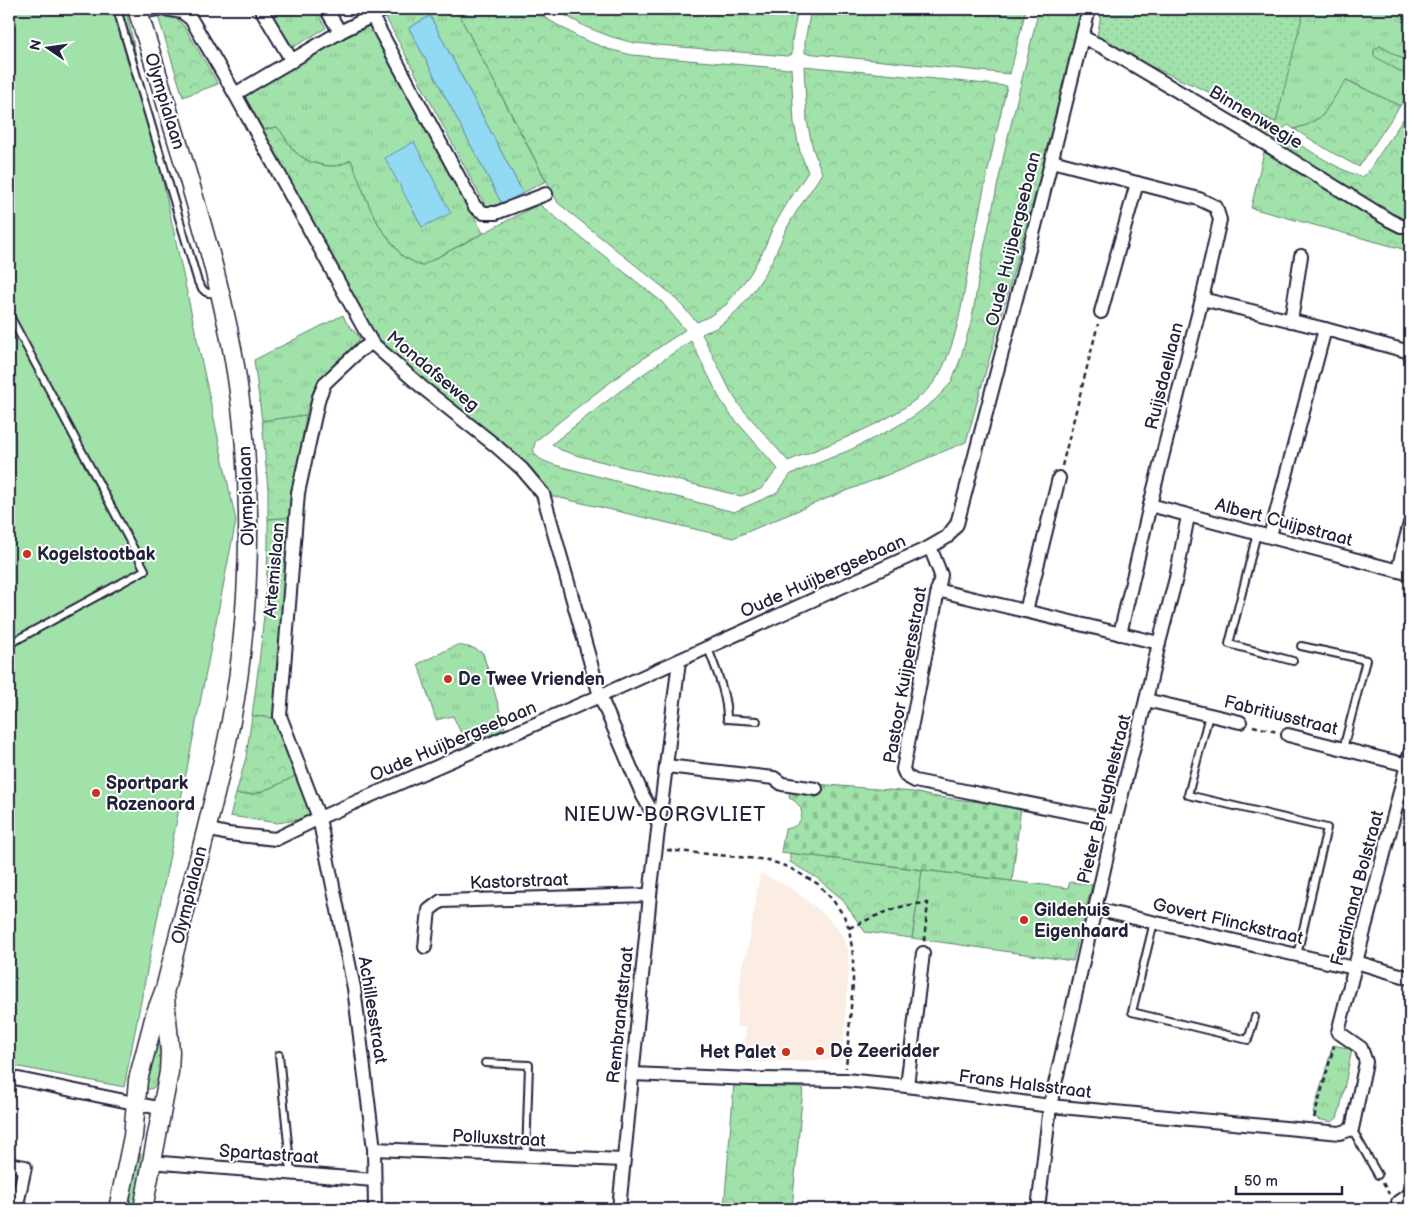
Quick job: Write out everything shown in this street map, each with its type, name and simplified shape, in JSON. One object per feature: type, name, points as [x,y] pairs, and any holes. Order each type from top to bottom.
[{"type":"main road","name":"Olympialaan","points":[[118,1209],[133,1136],[138,1080],[155,1014],[165,989],[219,781],[231,725],[241,656],[247,580],[248,517],[244,438],[237,379],[208,242],[138,10]]},
{"type":"main road","name":"Olympialaan","points":[[142,1209],[169,1072],[170,1052],[165,989]]},
{"type":"street","points":[[138,10],[158,9]]},
{"type":"street","name":"Mondafseweg","points":[[166,9],[182,12],[191,19],[235,94],[372,343],[423,388],[516,463],[543,494],[600,696]]},
{"type":"street","points":[[261,9],[292,61]]},
{"type":"street","points":[[326,9],[340,32]]},
{"type":"street","points":[[235,94],[340,32],[386,9]]},
{"type":"street","name":"Oude Huijbergsebaan","points":[[206,829],[228,834],[276,839],[319,818],[708,648],[930,547],[947,537],[957,524],[1052,161],[1089,9]]},
{"type":"street","points":[[372,16],[475,207],[484,213],[496,213],[546,194]]},
{"type":"street","name":"Binnenwegje","points":[[1082,37],[1104,47],[1235,124],[1389,220],[1401,226],[1410,226]]},
{"type":"street","name":"Ruijsdaellaan","points":[[1052,161],[1199,199],[1216,207],[1220,220],[1120,634]]},
{"type":"street","points":[[1100,312],[1137,183]]},
{"type":"street","points":[[1291,321],[1301,256]]},
{"type":"street","points":[[1202,299],[1410,350]]},
{"type":"street","points":[[1270,536],[1325,329]]},
{"type":"street","name":"Artemislaan","points":[[319,818],[280,716],[298,493],[319,397],[325,383],[359,351],[372,343]]},
{"type":"street","points":[[1026,611],[1059,478]]},
{"type":"street","name":"Albert Cuijpstraat","points":[[1150,505],[1404,572]]},
{"type":"street","name":"Pieter Breughelstraat","points":[[1038,1209],[1050,1106],[1115,821],[1176,578],[1188,516]]},
{"type":"street","points":[[1404,572],[1410,523]]},
{"type":"street","name":"Pastoor Kuijpersstraat","points":[[930,547],[941,575],[903,769],[906,776],[915,781],[1115,821]]},
{"type":"street","points":[[937,590],[1159,643]]},
{"type":"street","name":"Rembrandtstraat","points":[[618,1209],[650,895],[680,660]]},
{"type":"street","points":[[600,696],[642,796],[659,824]]},
{"type":"street","name":"Fabritiusstraat","points":[[1146,700],[1240,722]]},
{"type":"street","name":"Fabritiusstraat","points":[[1288,735],[1343,749],[1409,759]]},
{"type":"street","name":"Ferdinand Bolstraat","points":[[1338,1032],[1409,759]]},
{"type":"street","points":[[666,766],[774,778],[782,784],[816,788]]},
{"type":"street","name":"Achillesstraat","points":[[319,818],[354,988],[374,1149],[375,1209]]},
{"type":"street","name":"Kastorstraat","points":[[425,947],[429,910],[441,901],[650,895]]},
{"type":"street","name":"Govert Flinckstraat","points":[[1095,909],[1297,955],[1355,965],[1410,978]]},
{"type":"street","points":[[907,1086],[923,953]]},
{"type":"street","points":[[1338,1032],[1361,1048],[1366,1062],[1352,1129]]},
{"type":"street","name":"Frans Halsstraat","points":[[632,1074],[752,1080],[845,1080],[907,1086],[1050,1106],[1340,1133],[1352,1129]]},
{"type":"street","points":[[9,1077],[163,1109]]},
{"type":"street","name":"Polluxstraat","points":[[374,1149],[623,1160]]},
{"type":"street","name":"Spartastraat","points":[[162,1163],[374,1180]]},
{"type":"street","points":[[9,1164],[25,1167],[16,1209]]},
{"type":"street","points":[[1393,1198],[1410,1194]]},
{"type":"lane","points":[[117,9],[198,282],[204,291],[211,294],[220,292]]},
{"type":"lane","points":[[9,314],[145,570],[9,644]]},
{"type":"lane","points":[[1257,533],[1229,644],[1293,660]]},
{"type":"lane","points":[[1301,646],[1366,660],[1343,749]]},
{"type":"lane","points":[[708,648],[720,679],[727,719],[757,722]]},
{"type":"lane","points":[[1209,715],[1188,795],[1327,828],[1297,955]]},
{"type":"lane","points":[[1154,922],[1132,1012],[1248,1040],[1255,1017]]},
{"type":"lane","points":[[279,1055],[291,1173]]},
{"type":"lane","points":[[485,1064],[529,1065],[526,1157]]},
{"type":"lane","points":[[1352,1129],[1378,1175]]},
{"type":"path","points":[[1059,478],[1100,312]]},
{"type":"path","name":"Fabritiusstraat","points":[[1240,722],[1288,735]]},
{"type":"path","points":[[656,848],[768,860],[790,868],[818,884],[832,899],[844,916],[849,928],[853,955],[853,984],[845,1080]]},
{"type":"path","points":[[849,928],[900,906],[912,903],[928,903],[923,953]]},
{"type":"path","points":[[1311,1130],[1338,1032]]},
{"type":"path","points":[[1378,1175],[1393,1198]]},
{"type":"shaded area","points":[[760,873],[794,890],[825,915],[841,933],[848,949],[849,968],[842,1060],[743,1062],[746,1028],[736,1027],[742,965],[748,948]]},
{"type":"green space","name":"Sportpark Rozenoord","points":[[9,9],[126,9],[236,521],[124,1087],[9,1065]]},
{"type":"green space","points":[[268,9],[315,9],[326,28],[290,49]]},
{"type":"green space","points":[[400,9],[456,9],[546,181],[523,193],[430,16],[409,28],[502,204],[488,211],[385,16]]},
{"type":"green space","points":[[456,9],[530,9],[580,38],[608,49],[632,55],[791,68],[794,123],[800,152],[808,172],[773,227],[763,251],[750,274],[727,304],[710,316],[697,322],[670,293],[558,203]]},
{"type":"green space","points":[[554,9],[798,9],[792,40],[792,54],[787,56],[634,43],[586,27]]},
{"type":"green space","points":[[811,9],[1026,9],[1010,74],[805,53],[805,41]]},
{"type":"green space","points":[[1039,9],[1084,9],[1063,95],[966,442],[733,538],[543,494],[479,429],[380,340],[360,314],[262,130],[277,127],[295,152],[317,164],[336,166],[351,160],[370,208],[380,227],[402,256],[421,266],[539,204],[662,302],[685,330],[628,370],[536,441],[534,446],[535,454],[542,460],[555,465],[734,512],[777,493],[791,474],[850,450],[914,416],[935,400],[951,383],[972,319],[982,258],[1006,145]]},
{"type":"green space","points":[[1102,9],[1304,9],[1276,122],[1096,42]]},
{"type":"green space","points":[[1305,9],[1410,9],[1410,63],[1380,46],[1374,50],[1374,56],[1410,77],[1410,90],[1400,106],[1347,80],[1322,116],[1307,125],[1294,129],[1288,125],[1278,133],[1272,144],[1255,134],[1266,113]]},
{"type":"green space","points":[[158,16],[177,19],[184,26],[218,84],[183,97]]},
{"type":"green space","points":[[372,23],[483,233],[421,266],[402,256],[380,227],[370,208],[351,160],[338,166],[330,166],[317,164],[305,159],[295,152],[277,127],[262,130],[241,95]]},
{"type":"green space","points":[[1380,46],[1410,63],[1410,77],[1374,56],[1374,50]]},
{"type":"green space","points":[[804,66],[1007,86],[959,319],[946,361],[937,378],[926,391],[896,413],[842,439],[788,461],[740,406],[702,334],[728,319],[751,295],[769,267],[793,217],[822,173],[813,149],[807,121]]},
{"type":"green space","points":[[1346,80],[1400,106],[1359,167],[1294,129],[1307,125],[1322,116]]},
{"type":"green space","points":[[1410,109],[1410,221],[1405,223],[1272,144],[1278,133],[1339,168],[1361,177],[1367,173]]},
{"type":"green space","points":[[1264,152],[1378,222],[1399,231],[1410,232],[1410,251],[1251,208]]},
{"type":"green space","points":[[343,315],[346,322],[360,338],[350,352],[322,379],[312,397],[306,415],[262,421],[254,360]]},
{"type":"green space","points":[[691,341],[720,399],[730,414],[778,469],[761,489],[741,496],[579,456],[561,450],[552,444],[620,391]]},
{"type":"green space","points":[[306,415],[292,517],[268,519],[268,490],[262,421]]},
{"type":"green space","points":[[292,517],[274,718],[252,716],[266,593],[268,519]]},
{"type":"green space","points":[[457,645],[473,648],[483,653],[505,728],[467,746],[453,716],[436,720],[418,664]]},
{"type":"green space","points":[[252,716],[274,718],[299,774],[255,794],[236,794],[246,757]]},
{"type":"green space","points":[[299,774],[312,813],[297,820],[277,823],[230,816],[236,794],[255,794]]},
{"type":"green space","points":[[791,782],[914,792],[930,796],[1021,807],[1012,881],[781,852],[785,829],[797,824],[802,816],[799,806],[789,798]]},
{"type":"green space","points":[[790,853],[922,870],[912,938],[865,932],[842,899],[817,878],[790,862]]},
{"type":"green space","points":[[922,870],[1068,888],[1070,882],[1092,885],[1073,961],[912,938]]},
{"type":"green space","points":[[163,1007],[161,1077],[153,1088],[142,1091]]},
{"type":"green space","points":[[1333,1045],[1352,1049],[1340,1109],[1337,1118],[1332,1122],[1317,1119],[1313,1113]]},
{"type":"green space","points":[[734,1084],[803,1088],[792,1209],[724,1209]]},
{"type":"green space","points":[[137,1153],[141,1154],[140,1161],[142,1162],[134,1209],[125,1209]]},
{"type":"water","points":[[430,16],[523,193],[502,204],[409,28]]},
{"type":"water","points":[[414,142],[451,213],[422,227],[385,158]]},
{"type":"place","name":"Kogelstootbak","points":[[27,554]]},
{"type":"place","name":"De Twee Vrienden","points":[[448,679]]},
{"type":"place","name":"Sportpark Rozenoord","points":[[96,793]]},
{"type":"place","name":"Gildehuis Eigenhaard","points":[[1024,920]]},
{"type":"place","name":"De Zeeridder","points":[[820,1051]]},
{"type":"place","name":"Het Palet","points":[[786,1052]]},
{"type":"district","name":"NIEUW-BORGVLIET","points":[[665,814]]}]
